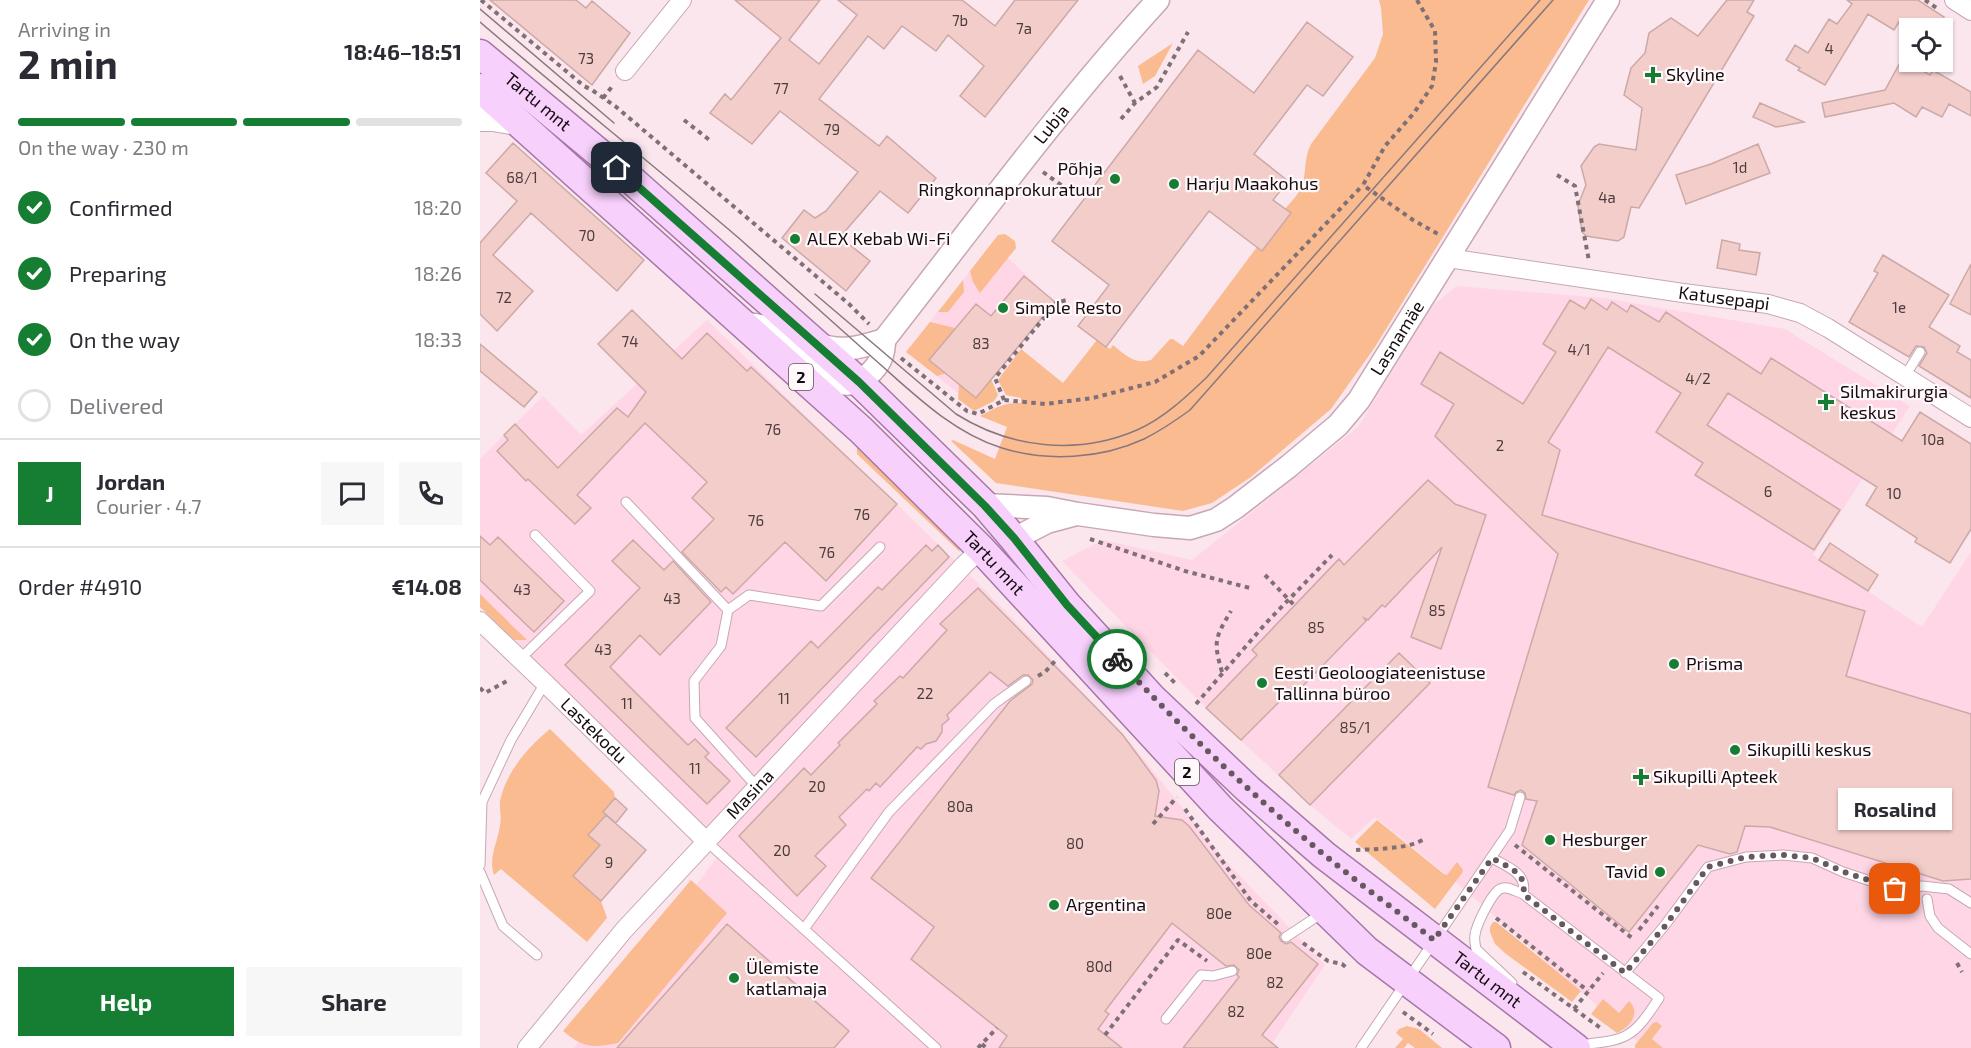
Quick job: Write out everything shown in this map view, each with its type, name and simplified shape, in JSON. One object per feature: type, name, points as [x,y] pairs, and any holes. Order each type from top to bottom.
[{"type":"main road","name":"Tartu mnt","points":[[480,54],[642,190],[859,382],[985,506],[1014,538],[1067,605],[1152,698],[1248,789],[1324,855],[1575,1047]]},
{"type":"main road","points":[[480,74],[508,95],[537,101]]},
{"type":"main road","name":"Tartu mnt","points":[[480,88],[861,429],[981,549],[1220,808],[1367,951],[1400,993],[1496,1048]]},
{"type":"main road","points":[[480,118],[518,122]]},
{"type":"main road","points":[[912,481],[949,495],[985,530],[1001,537],[1014,538]]},
{"type":"main road","points":[[981,549],[1011,558],[1035,585],[1067,605]]},
{"type":"street","points":[[625,71],[682,0]]},
{"type":"street","name":"Lubja","points":[[859,382],[872,372],[884,353],[885,340],[1067,106],[1158,0]]},
{"type":"street","name":"Lasnamäe","points":[[985,506],[1047,508],[1154,525],[1190,528],[1216,520],[1236,507],[1313,446],[1338,425],[1359,400],[1446,248],[1608,0]]},
{"type":"street","points":[[1954,0],[1971,11]]},
{"type":"street","name":"Katusepapi","points":[[1446,248],[1592,279],[1768,304],[1800,313],[1828,328],[1971,418]]},
{"type":"street","points":[[742,322],[772,329],[831,380],[844,384],[859,382]]},
{"type":"street","points":[[816,343],[825,347],[851,349],[885,340]]},
{"type":"street","name":"Lasnamäe","points":[[1014,538],[1047,522],[1078,514]]},
{"type":"street","name":"Masina","points":[[526,1048],[624,930],[981,549]]},
{"type":"street","name":"Lastekodu","points":[[480,621],[706,841]]},
{"type":"lane","points":[[1905,376],[1920,352]]},
{"type":"lane","points":[[626,502],[728,610]]},
{"type":"lane","points":[[520,659],[590,591],[535,535]]},
{"type":"lane","points":[[757,787],[695,718],[694,681],[721,646],[728,610],[749,595],[821,606],[880,547]]},
{"type":"lane","points":[[804,929],[889,812],[994,704],[1026,681]]},
{"type":"lane","points":[[480,865],[482,802],[511,741],[545,683]]},
{"type":"lane","points":[[1360,1048],[1510,830],[1520,797]]},
{"type":"lane","points":[[706,841],[936,1048]]},
{"type":"lane","points":[[1625,973],[1665,926],[1708,867],[1746,857],[1783,855],[1812,858],[1844,872],[1895,889],[1922,886],[1949,889],[1971,903]]},
{"type":"lane","points":[[1492,858],[1519,874],[1524,885],[1523,894]]},
{"type":"lane","points":[[480,873],[503,926],[537,955]]},
{"type":"lane","points":[[1520,990],[1476,949],[1474,936],[1479,922],[1497,891],[1503,888],[1523,894],[1659,998],[1648,1015],[1628,1036],[1618,1041],[1575,1047]]},
{"type":"lane","points":[[1927,899],[1930,916],[1938,928],[1971,954]]},
{"type":"lane","points":[[1288,936],[1326,911]]},
{"type":"lane","points":[[1166,1019],[1201,975],[1213,976],[1228,972]]},
{"type":"lane","points":[[1526,998],[1545,1023]]},
{"type":"path","points":[[481,0],[584,86],[615,106],[849,304],[901,358],[967,411],[978,414],[1004,400],[1045,404],[1093,398],[1155,382],[1199,356],[1363,185],[1385,146],[1414,113],[1432,86],[1436,62],[1435,30],[1417,0]]},
{"type":"path","points":[[1121,118],[1157,87],[1188,32]]},
{"type":"path","points":[[1120,76],[1136,103]]},
{"type":"path","points":[[684,120],[712,142]]},
{"type":"path","points":[[1043,172],[1068,190],[1092,189]]},
{"type":"path","points":[[1557,175],[1575,186],[1592,279]]},
{"type":"path","points":[[1363,185],[1413,220],[1446,248]]},
{"type":"path","points":[[1004,400],[995,378],[1056,303],[1070,299]]},
{"type":"path","points":[[1094,540],[1161,563],[1250,588]]},
{"type":"path","points":[[1196,704],[1288,600],[1332,555]]},
{"type":"path","points":[[1265,575],[1294,605]]},
{"type":"path","points":[[1223,672],[1216,649],[1218,633],[1232,611]]},
{"type":"path","points":[[1045,672],[1057,659]]},
{"type":"path","points":[[480,688],[485,693],[507,681]]},
{"type":"path","points":[[1153,824],[1177,797]]},
{"type":"path","points":[[1505,837],[1632,938]]},
{"type":"path","points":[[1349,850],[1403,845],[1419,842],[1424,838]]},
{"type":"path","points":[[1574,1009],[1664,898]]},
{"type":"path","points":[[1493,916],[1588,991]]},
{"type":"path","points":[[1288,936],[1328,961],[1342,964],[1350,971]]},
{"type":"path","points":[[1105,1035],[1178,940],[1228,972]]},
{"type":"path","points":[[1518,968],[1618,1041]]},
{"type":"path","points":[[1400,993],[1434,1035]]},
{"type":"path","points":[[978,1048],[997,1028]]},
{"type":"path","points":[[982,1044],[986,1048]]},
{"type":"shaded area","points":[[1379,0],[1589,0],[1375,347],[1331,409],[1251,477],[1212,503],[1183,511],[996,483],[951,441],[995,459],[1007,427],[980,416],[995,408],[1021,403],[1021,398],[1006,395],[998,380],[1021,349],[1063,383],[1097,340],[1110,349],[1113,345],[1130,358],[1140,361],[1151,360],[1170,339],[1183,346],[1257,247],[1262,250],[1290,214],[1285,209],[1302,186],[1311,144],[1375,58],[1383,34]]},
{"type":"shaded area","points":[[1173,43],[1155,76],[1143,84],[1138,66]]},
{"type":"shaded area","points":[[1005,234],[1015,241],[1016,248],[980,293],[973,282],[970,271],[998,235]]},
{"type":"shaded area","points":[[992,243],[1055,302],[971,403],[906,352]]},
{"type":"shaded area","points":[[963,280],[964,292],[948,312],[938,312]]},
{"type":"shaded area","points":[[1457,286],[1603,298],[1785,329],[1910,406],[1813,555],[1922,627],[1971,552],[1971,1048],[1645,1048],[1459,885],[1375,817],[1351,839],[1310,805],[1206,708],[1062,561],[1103,540],[1192,560],[1358,427],[1432,306]]},
{"type":"shaded area","points":[[707,320],[980,585],[1125,736],[1221,856],[1325,965],[1269,1048],[574,1048],[723,849],[480,606],[480,459],[543,396],[581,435]]},
{"type":"shaded area","points":[[930,322],[955,328],[930,360],[946,373],[937,376],[906,352]]},
{"type":"shaded area","points":[[991,379],[998,395],[994,401],[974,411],[958,399],[959,384]]},
{"type":"shaded area","points":[[859,443],[957,542],[960,552],[857,454]]},
{"type":"shaded area","points":[[480,594],[527,640],[514,640],[480,607]]},
{"type":"shaded area","points":[[550,729],[614,792],[615,798],[603,812],[606,815],[588,835],[600,845],[573,876],[601,901],[607,918],[587,942],[501,869],[494,875],[492,868],[501,822],[500,801],[507,780],[519,761]]},
{"type":"shaded area","points":[[1377,820],[1444,874],[1447,875],[1457,862],[1463,870],[1435,909],[1355,842]]},
{"type":"shaded area","points":[[691,880],[727,913],[618,1043],[601,1046],[582,1044],[563,1031]]},
{"type":"shaded area","points":[[1493,922],[1496,922],[1581,991],[1572,1002],[1495,944],[1490,932]]},
{"type":"shaded area","points":[[1603,999],[1619,1013],[1629,1001],[1633,1006],[1634,1015],[1626,1028],[1617,1033],[1591,1014]]},
{"type":"shaded area","points":[[1657,1022],[1662,1026],[1652,1039],[1663,1048],[1635,1048],[1653,1023]]},
{"type":"shaded area","points":[[1407,1026],[1419,1029],[1442,1048],[1415,1048],[1408,1043],[1404,1048],[1395,1048],[1403,1039],[1396,1033]]},
{"type":"building","points":[[490,0],[576,0],[586,8],[592,1],[630,33],[592,85]]},
{"type":"building","points":[[735,0],[820,0],[789,40],[819,64],[857,15],[838,0],[962,0],[995,26],[1015,0],[1078,0],[985,117],[960,96],[984,66],[948,35],[936,51],[902,26],[884,49],[868,36],[819,99],[879,146],[887,136],[936,178],[908,213],[880,191],[840,237],[870,261],[846,291],[782,238],[804,210],[815,218],[826,211],[858,172],[780,111],[752,144],[710,113],[725,94],[731,100],[781,38]]},
{"type":"building","points":[[1727,0],[1754,0],[1747,12],[1754,16],[1639,208],[1631,207],[1624,237],[1618,241],[1586,236],[1582,232],[1578,205],[1586,185],[1581,166],[1594,147],[1599,144],[1636,150],[1642,108],[1624,95],[1631,68],[1645,53],[1649,33],[1671,18],[1698,36]]},
{"type":"building","points":[[1847,0],[1918,0],[1944,17],[1899,18],[1894,30],[1868,14],[1825,85],[1798,70],[1800,68],[1786,60],[1795,45],[1808,53],[1829,19],[1837,24],[1852,4]]},
{"type":"building","name":"Harju Maakohus","points":[[1307,22],[1353,57],[1323,96],[1307,85],[1254,154],[1288,181],[1273,200],[1291,213],[1262,251],[1209,211],[1106,347],[1078,326],[1109,285],[1052,241],[1198,50],[1254,93]]},
{"type":"building","points":[[1899,64],[1899,72],[1925,72],[1930,75],[1932,72],[1936,72],[1971,92],[1971,116],[1949,104],[1942,117],[1922,107],[1916,117],[1894,103],[1825,117],[1822,103],[1885,90]]},
{"type":"building","points":[[1760,103],[1804,122],[1776,127],[1753,117]]},
{"type":"building","points":[[513,143],[644,260],[617,291],[531,213],[493,255],[533,291],[497,331],[480,314],[480,243],[517,201],[486,173]]},
{"type":"building","points":[[1758,144],[1770,173],[1686,204],[1676,175],[1711,164]]},
{"type":"building","points":[[1722,240],[1740,244],[1739,250],[1760,253],[1756,275],[1717,268]]},
{"type":"building","points":[[1883,255],[1949,295],[1929,327],[1960,346],[1957,352],[1971,360],[1971,398],[1919,366],[1927,353],[1924,347],[1916,346],[1909,357],[1849,322],[1878,273],[1874,271]]},
{"type":"building","points":[[1971,264],[1971,315],[1950,304]]},
{"type":"building","points":[[1024,276],[1055,302],[976,398],[929,360],[976,304],[991,316]]},
{"type":"building","name":"Sikupilli keskus","points":[[1591,299],[1607,310],[1612,302],[1627,312],[1631,305],[1659,322],[1666,312],[1761,374],[1771,358],[1902,441],[1920,412],[1971,444],[1971,529],[1950,563],[1915,542],[1917,538],[1866,505],[1877,487],[1728,393],[1707,425],[1840,510],[1814,550],[1695,475],[1703,463],[1656,432],[1681,393],[1608,347],[1548,442],[1560,450],[1542,515],[1865,611],[1846,676],[1971,714],[1971,879],[1943,881],[1770,827],[1745,826],[1737,852],[1730,854],[1698,845],[1629,932],[1522,845],[1537,801],[1526,799],[1525,793],[1521,790],[1514,795],[1488,787],[1558,554],[1435,436],[1454,404],[1421,384],[1440,352],[1523,404],[1556,352],[1543,344],[1570,300],[1585,309]]},
{"type":"building","points":[[632,310],[682,359],[707,333],[747,371],[751,367],[897,504],[826,581],[785,542],[733,594],[726,587],[721,592],[682,552],[714,519],[692,498],[707,482],[645,423],[577,495],[591,508],[575,524],[528,479],[526,481],[497,451],[508,440],[504,435],[515,424],[558,468],[617,408],[628,417],[646,392],[598,344]]},
{"type":"building","points":[[480,344],[537,392],[524,407],[480,371]]},
{"type":"building","points":[[1428,480],[1455,504],[1486,515],[1441,649],[1411,637],[1442,547],[1385,607],[1382,605],[1368,620],[1364,618],[1366,621],[1298,691],[1294,687],[1241,740],[1206,708],[1257,655],[1252,650],[1339,559],[1344,565]]},
{"type":"building","points":[[480,536],[490,545],[498,537],[564,601],[534,632],[480,580]]},
{"type":"building","points":[[633,540],[664,570],[673,561],[711,602],[660,655],[640,635],[610,667],[688,745],[695,739],[709,753],[705,757],[730,781],[707,804],[565,665],[640,588],[612,561]]},
{"type":"building","points":[[1830,543],[1878,575],[1868,591],[1819,560]]},
{"type":"building","points":[[926,545],[932,551],[938,545],[949,557],[756,757],[726,728],[811,641],[818,648],[878,587],[882,590]]},
{"type":"building","points":[[978,588],[1122,734],[1156,780],[1159,791],[1155,816],[1182,820],[1189,826],[1249,905],[1281,933],[1279,937],[1281,941],[1286,944],[1291,942],[1318,964],[1262,1035],[1278,1048],[1183,1048],[1239,977],[1237,975],[1239,970],[1234,965],[1226,966],[1172,923],[1105,1011],[1109,1014],[1098,1029],[1122,1048],[999,1048],[1007,1036],[911,959],[934,927],[871,878],[1010,701],[1032,684],[1033,680],[1028,675],[1023,675],[1008,686],[990,672],[947,715],[949,719],[942,725],[942,732],[936,741],[926,744],[921,749],[917,747],[880,787],[876,783],[869,791],[867,789],[839,817],[846,825],[815,856],[826,866],[797,896],[739,836],[804,768],[811,775],[840,745],[838,743],[877,704],[874,701],[900,676],[903,678],[947,630],[940,624]]},
{"type":"building","points":[[1399,653],[1430,683],[1310,805],[1279,775]]},
{"type":"building","points":[[615,798],[627,809],[616,823],[603,812]]},
{"type":"building","points":[[606,815],[646,850],[601,901],[573,876],[600,845],[588,835]]},
{"type":"building","name":"Ülemiste katlamaja","points":[[727,924],[849,1031],[834,1048],[617,1048]]},
{"type":"tram line","points":[[815,294],[956,414],[977,426],[1021,441],[1068,445],[1091,443],[1137,430],[1165,413],[1207,377],[1540,0]]},
{"type":"tram line","points":[[480,22],[741,240],[933,410],[983,441],[1019,452],[1055,457],[1092,454],[1127,446],[1156,433],[1190,410],[1553,0]]},
{"type":"tram line","points":[[480,9],[614,123]]},
{"type":"way so far","points":[[1117,659],[1152,698],[1248,789],[1324,855],[1434,940],[1492,858],[1519,874],[1524,885],[1523,894],[1625,973],[1665,926],[1708,867],[1746,857],[1783,855],[1812,858],[1844,872],[1895,889]]},
{"type":"place","name":"Skyline","points":[[1653,75]]},
{"type":"place","name":"Põhja Ringkonnaprokuratuur","points":[[1115,179]]},
{"type":"place","name":"Harju Maakohus","points":[[1174,184]]},
{"type":"place","name":"ALEX Kebab Wi-Fi","points":[[795,239]]},
{"type":"place","name":"Simple Resto","points":[[1003,308]]},
{"type":"place","name":"Silmakirurgia keskus","points":[[1826,402]]},
{"type":"place","name":"Prisma","points":[[1674,664]]},
{"type":"place","name":"Eesti Geoloogiateenistuse Tallinna büroo","points":[[1262,683]]},
{"type":"place","name":"Sikupilli keskus","points":[[1735,750]]},
{"type":"place","name":"Sikupilli Apteek","points":[[1641,777]]},
{"type":"place","name":"Hesburger","points":[[1550,840]]},
{"type":"place","name":"Tavid","points":[[1660,872]]},
{"type":"place","name":"Rosalind","points":[[1895,889]]},
{"type":"place","name":"Argentina","points":[[1054,905]]},
{"type":"place","name":"Ülemiste katlamaja","points":[[734,978]]},
{"type":"route","points":[[617,168],[859,382],[985,506],[1014,538],[1067,605],[1117,659]]}]
